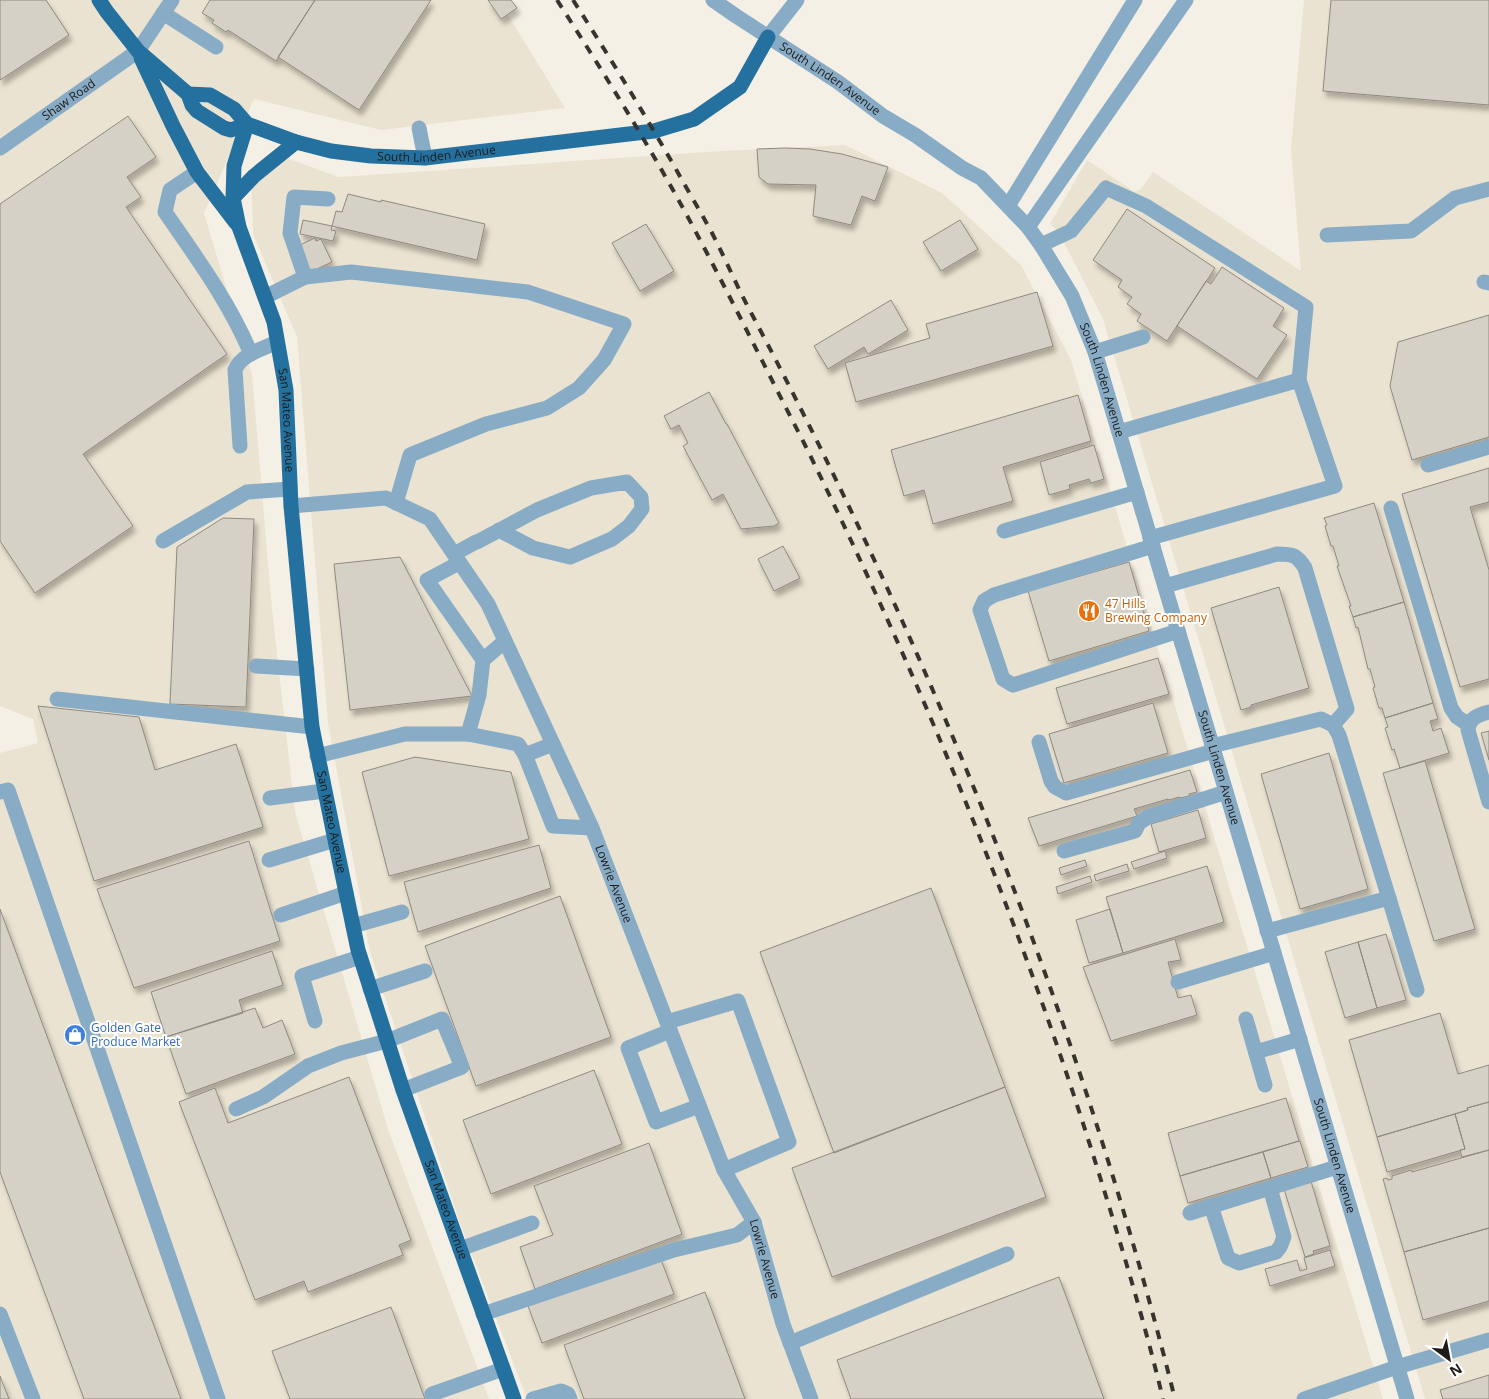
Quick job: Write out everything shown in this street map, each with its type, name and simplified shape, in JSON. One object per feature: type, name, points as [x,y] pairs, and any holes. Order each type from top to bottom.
[{"type":"main road","name":"San Mateo Avenue","points":[[99,0],[138,51],[188,94],[197,112],[224,128],[232,130],[247,124]]},
{"type":"main road","name":"South Linden Avenue","points":[[247,124],[296,142],[331,151],[371,156],[425,158],[654,132],[694,119],[740,87],[768,37]]},
{"type":"main road","name":"San Mateo Avenue","points":[[138,51],[197,172],[239,227]]},
{"type":"main road","points":[[188,94],[210,95],[234,109],[247,124]]},
{"type":"main road","name":"San Mateo Avenue","points":[[247,124],[234,166],[233,198],[239,227],[274,322],[286,390],[291,506],[312,727],[324,791],[360,957],[402,1090],[514,1399]]},
{"type":"main road","points":[[233,198],[254,176],[296,142]]},
{"type":"street","points":[[138,51],[172,0]]},
{"type":"street","points":[[713,0],[768,37],[797,0]]},
{"type":"street","points":[[1008,206],[1135,0]]},
{"type":"street","points":[[1028,227],[1186,0]]},
{"type":"street","points":[[163,13],[216,47]]},
{"type":"street","name":"South Linden Avenue","points":[[768,37],[838,82],[883,116],[915,135],[962,168],[981,178],[1028,227],[1072,296],[1095,352],[1406,1399]]},
{"type":"street","name":"Shaw Road","points":[[0,148],[138,51]]},
{"type":"street","points":[[419,128],[425,158]]},
{"type":"street","points":[[197,172],[170,190],[165,212],[206,272],[240,327],[251,354]]},
{"type":"street","points":[[1041,245],[1071,231],[1106,188],[1146,206],[1306,308],[1298,380],[1335,486],[1151,542],[994,595],[984,601],[980,610],[1002,678],[1013,685],[1178,631]]},
{"type":"street","points":[[1327,235],[1411,231],[1456,198],[1489,189]]},
{"type":"street","points":[[305,277],[290,233],[294,197],[328,199]]},
{"type":"street","points":[[265,297],[305,277],[351,272],[528,292],[624,324],[604,360],[579,388],[547,408],[486,424],[410,455],[396,503]]},
{"type":"street","points":[[1095,352],[1143,338]]},
{"type":"street","points":[[240,446],[235,370],[237,364],[242,358],[277,342]]},
{"type":"street","points":[[1119,432],[1298,380]]},
{"type":"street","points":[[1428,465],[1489,447]]},
{"type":"street","points":[[483,660],[427,580],[499,530],[537,510],[591,488],[627,482],[641,497],[642,510],[629,526],[612,539],[570,557],[532,548],[499,530]]},
{"type":"street","points":[[163,541],[247,492],[290,489]]},
{"type":"street","points":[[1004,530],[1137,492]]},
{"type":"street","name":"Lowrie Avenue","points":[[291,506],[386,498],[430,519],[488,604],[592,828],[724,1170],[754,1222],[783,1324],[811,1399]]},
{"type":"street","points":[[1391,508],[1451,708],[1457,717],[1469,724]]},
{"type":"street","points":[[1165,586],[1277,554],[1292,554],[1300,560],[1306,568],[1347,709],[1333,725]]},
{"type":"street","points":[[468,734],[478,695],[483,660],[505,641]]},
{"type":"street","points":[[256,666],[307,669]]},
{"type":"street","points":[[57,699],[312,727]]},
{"type":"street","points":[[1489,712],[1475,717],[1469,724],[1468,730],[1489,802]]},
{"type":"street","points":[[1038,742],[1051,781],[1055,787],[1066,793],[1213,748],[1321,719],[1333,725],[1339,735],[1418,990]]},
{"type":"street","points":[[317,756],[405,734],[468,734],[518,744],[525,754],[554,826],[592,828]]},
{"type":"street","points":[[525,754],[553,744]]},
{"type":"street","points":[[0,792],[8,790],[218,1399]]},
{"type":"street","points":[[270,798],[324,791]]},
{"type":"street","points":[[1064,851],[1135,831],[1139,823],[1148,817],[1226,792]]},
{"type":"street","points":[[268,860],[335,840]]},
{"type":"street","points":[[280,915],[346,893]]},
{"type":"street","points":[[1268,931],[1389,898]]},
{"type":"street","points":[[353,926],[402,912]]},
{"type":"street","points":[[1178,982],[1274,953]]},
{"type":"street","points":[[315,1021],[302,976],[360,957]]},
{"type":"street","points":[[370,989],[425,972]]},
{"type":"street","points":[[699,1106],[656,1122],[628,1048],[669,1027],[738,1001],[789,1142],[724,1170]]},
{"type":"street","points":[[236,1109],[263,1097],[308,1066],[341,1052],[387,1041],[442,1018],[462,1068],[402,1090]]},
{"type":"street","points":[[1246,1019],[1265,1085]]},
{"type":"street","points":[[1256,1052],[1300,1039]]},
{"type":"street","points":[[1190,1213],[1337,1167]]},
{"type":"street","points":[[1211,1206],[1228,1258],[1239,1263],[1276,1252],[1284,1237],[1270,1188]]},
{"type":"street","points":[[483,1314],[674,1250],[737,1235],[754,1222]]},
{"type":"street","points":[[460,1249],[532,1223]]},
{"type":"street","points":[[790,1343],[1007,1254]]},
{"type":"street","points":[[0,1314],[33,1399]]},
{"type":"street","points":[[1304,1399],[1397,1367],[1489,1340]]},
{"type":"street","points":[[432,1394],[503,1369]]},
{"type":"street","points":[[534,1399],[561,1392],[568,1394],[570,1399]]},
{"type":"shaded area","points":[[0,0],[499,0],[565,108],[381,130],[254,99],[204,213],[252,375],[272,609],[295,812],[388,1129],[489,1399],[0,1399],[0,753],[38,743],[33,719],[0,706]]},
{"type":"shaded area","points":[[1304,0],[1489,0],[1489,1399],[1425,1399],[1103,319],[1058,231],[1050,224],[1087,160],[1135,192],[1141,189],[1153,172],[1301,271],[1291,149]]},
{"type":"shaded area","points":[[845,145],[942,193],[1021,265],[1071,360],[1383,1399],[527,1399],[461,1226],[370,952],[328,723],[297,337],[253,234],[251,177],[275,154],[339,177],[722,151]]},
{"type":"building","points":[[0,0],[46,0],[69,35],[0,80]]},
{"type":"building","points":[[210,0],[315,0],[276,61],[228,30],[226,32],[212,23],[214,20],[202,13]]},
{"type":"building","points":[[315,0],[431,0],[359,110],[278,57]]},
{"type":"building","points":[[488,0],[511,0],[517,8],[501,19]]},
{"type":"building","points":[[1331,0],[1489,0],[1489,105],[1323,91]]},
{"type":"building","points":[[128,116],[156,157],[127,177],[141,197],[126,207],[227,354],[83,454],[133,526],[35,593],[0,541],[0,204]]},
{"type":"building","points":[[757,149],[810,149],[842,154],[888,167],[875,201],[862,196],[851,225],[813,216],[816,185],[768,184],[759,177]]},
{"type":"building","points":[[348,194],[485,224],[477,260],[332,226],[336,211],[342,212]]},
{"type":"building","points":[[1127,209],[1215,268],[1167,341],[1137,321],[1141,314],[1127,304],[1132,297],[1118,287],[1122,280],[1093,260]]},
{"type":"building","points":[[303,220],[332,226],[331,230],[336,231],[333,241],[300,234]]},
{"type":"building","points":[[960,220],[978,249],[941,271],[923,242]]},
{"type":"building","points":[[646,224],[674,271],[640,291],[612,243]]},
{"type":"building","points":[[315,238],[316,241],[321,239],[332,262],[310,272],[300,245]]},
{"type":"building","points":[[1222,267],[1284,308],[1273,326],[1287,335],[1257,379],[1177,326],[1206,281],[1211,284]]},
{"type":"building","points":[[1037,292],[1053,346],[856,402],[845,363],[930,338],[926,324]]},
{"type":"building","points":[[891,300],[908,330],[868,354],[864,347],[828,369],[814,346]]},
{"type":"building","points":[[1489,315],[1489,437],[1412,460],[1390,386],[1398,342]]},
{"type":"building","points":[[709,392],[779,523],[774,526],[741,529],[723,494],[712,500],[683,446],[688,443],[679,425],[671,429],[664,416]]},
{"type":"building","points":[[1078,395],[1091,441],[1003,467],[1013,501],[933,524],[924,490],[904,496],[891,450]]},
{"type":"building","points":[[1094,445],[1104,479],[1091,483],[1089,479],[1069,485],[1070,489],[1049,495],[1040,462]]},
{"type":"building","points":[[1489,468],[1489,502],[1470,507],[1489,570],[1489,679],[1460,687],[1402,494]]},
{"type":"building","points":[[1374,503],[1404,602],[1353,617],[1324,518]]},
{"type":"building","points":[[223,518],[254,519],[246,707],[170,704],[177,547]]},
{"type":"building","points":[[783,546],[800,578],[774,591],[758,559]]},
{"type":"building","points":[[400,557],[472,696],[350,710],[334,564]]},
{"type":"building","name":"47 Hills Brewing Company","points":[[1129,562],[1149,631],[1049,661],[1028,591]]},
{"type":"building","points":[[1279,587],[1309,688],[1251,705],[1251,707],[1241,710],[1211,608]]},
{"type":"building","points":[[1404,602],[1433,703],[1385,718],[1382,708],[1379,708],[1358,627],[1356,628],[1353,617]]},
{"type":"building","points":[[1158,658],[1169,694],[1067,724],[1056,688]]},
{"type":"building","points":[[1153,703],[1168,753],[1064,783],[1049,734]]},
{"type":"building","points":[[1433,703],[1438,719],[1430,721],[1433,731],[1441,728],[1449,753],[1400,768],[1385,728],[1388,727],[1385,718]]},
{"type":"building","points":[[38,706],[139,717],[155,770],[236,744],[263,827],[94,881]]},
{"type":"building","points":[[1489,731],[1489,760],[1481,733]]},
{"type":"building","points":[[1329,753],[1368,889],[1300,909],[1261,774]]},
{"type":"building","points":[[415,757],[511,772],[529,839],[389,876],[362,772]]},
{"type":"building","points":[[1425,761],[1475,929],[1434,941],[1383,773]]},
{"type":"building","points":[[1190,770],[1197,792],[1189,794],[1189,796],[1168,799],[1134,809],[1137,816],[1039,846],[1028,818]]},
{"type":"building","points":[[1198,810],[1206,838],[1159,852],[1151,824]]},
{"type":"building","points":[[249,841],[280,941],[134,988],[97,889]]},
{"type":"building","points":[[539,845],[551,888],[418,932],[404,882]]},
{"type":"building","points":[[1165,851],[1167,858],[1134,869],[1131,862]]},
{"type":"building","points":[[1085,860],[1087,866],[1061,875],[1059,868]]},
{"type":"building","points":[[1127,864],[1129,871],[1096,881],[1094,875]]},
{"type":"building","points":[[1207,866],[1224,922],[1123,953],[1106,897]]},
{"type":"building","points":[[1090,876],[1092,882],[1058,894],[1056,887]]},
{"type":"building","points":[[931,888],[1005,1087],[834,1153],[760,952]]},
{"type":"building","points":[[560,896],[611,1037],[476,1086],[425,946]]},
{"type":"building","points":[[0,909],[181,1399],[84,1399],[0,1172]]},
{"type":"building","points":[[1110,909],[1123,953],[1089,963],[1076,920]]},
{"type":"building","points":[[1386,934],[1406,1000],[1377,1008],[1358,942]]},
{"type":"building","points":[[1175,939],[1181,960],[1168,962],[1178,998],[1191,995],[1197,1015],[1111,1041],[1083,967]]},
{"type":"building","points":[[1358,942],[1377,1008],[1345,1018],[1325,952]]},
{"type":"building","points":[[272,951],[283,985],[239,1000],[243,1013],[166,1037],[151,992]]},
{"type":"building","points":[[255,1008],[263,1028],[282,1020],[295,1054],[186,1094],[166,1037]]},
{"type":"building","points":[[1440,1013],[1458,1074],[1489,1065],[1489,1102],[1377,1137],[1349,1040]]},
{"type":"building","points":[[594,1070],[622,1144],[491,1194],[463,1120]]},
{"type":"building","points":[[349,1077],[411,1240],[399,1245],[403,1255],[308,1292],[304,1281],[255,1300],[179,1102],[215,1088],[228,1123]]},
{"type":"building","points":[[1005,1087],[1046,1197],[832,1277],[792,1168]]},
{"type":"building","points":[[1286,1098],[1299,1141],[1180,1176],[1168,1133]]},
{"type":"building","points":[[1489,1102],[1489,1150],[1462,1157],[1460,1150],[1465,1149],[1455,1114],[1468,1110],[1467,1108]]},
{"type":"building","points":[[1455,1114],[1465,1149],[1387,1172],[1377,1137]]},
{"type":"building","points":[[1300,1141],[1308,1167],[1271,1178],[1263,1152]]},
{"type":"building","points":[[649,1143],[682,1234],[535,1289],[520,1247],[553,1235],[534,1186]]},
{"type":"building","points":[[1489,1150],[1489,1228],[1404,1252],[1383,1179],[1392,1179],[1392,1176],[1411,1170],[1412,1172]]},
{"type":"building","points":[[1263,1152],[1271,1178],[1188,1203],[1180,1176]]},
{"type":"building","points":[[1311,1181],[1330,1246],[1313,1251],[1314,1254],[1305,1257],[1284,1189]]},
{"type":"building","points":[[1489,1228],[1489,1301],[1423,1320],[1404,1252]]},
{"type":"building","points":[[1330,1250],[1335,1266],[1270,1286],[1265,1269],[1297,1260],[1300,1271],[1307,1269],[1304,1258]]},
{"type":"building","points":[[660,1257],[674,1294],[542,1343],[528,1306]]},
{"type":"building","points":[[1059,1277],[1104,1399],[851,1399],[837,1360]]},
{"type":"building","points":[[705,1292],[745,1399],[584,1399],[564,1345]]},
{"type":"building","points":[[391,1307],[425,1399],[290,1399],[272,1351]]},
{"type":"building","points":[[1489,1375],[1489,1399],[1443,1399],[1440,1390]]},
{"type":"building","points":[[0,1376],[9,1399],[0,1399]]},
{"type":"railway","points":[[557,0],[613,88],[683,207],[804,443],[889,622],[929,713],[1003,897],[1070,1083],[1125,1260],[1163,1399]]},
{"type":"railway","points":[[573,0],[665,149],[711,231],[879,570],[939,704],[995,840],[1047,978],[1094,1117],[1137,1257],[1175,1399]]},
{"type":"place","name":"47 Hills Brewing Company","points":[[1089,611]]},
{"type":"place","name":"Golden Gate Produce Market","points":[[75,1035]]}]
